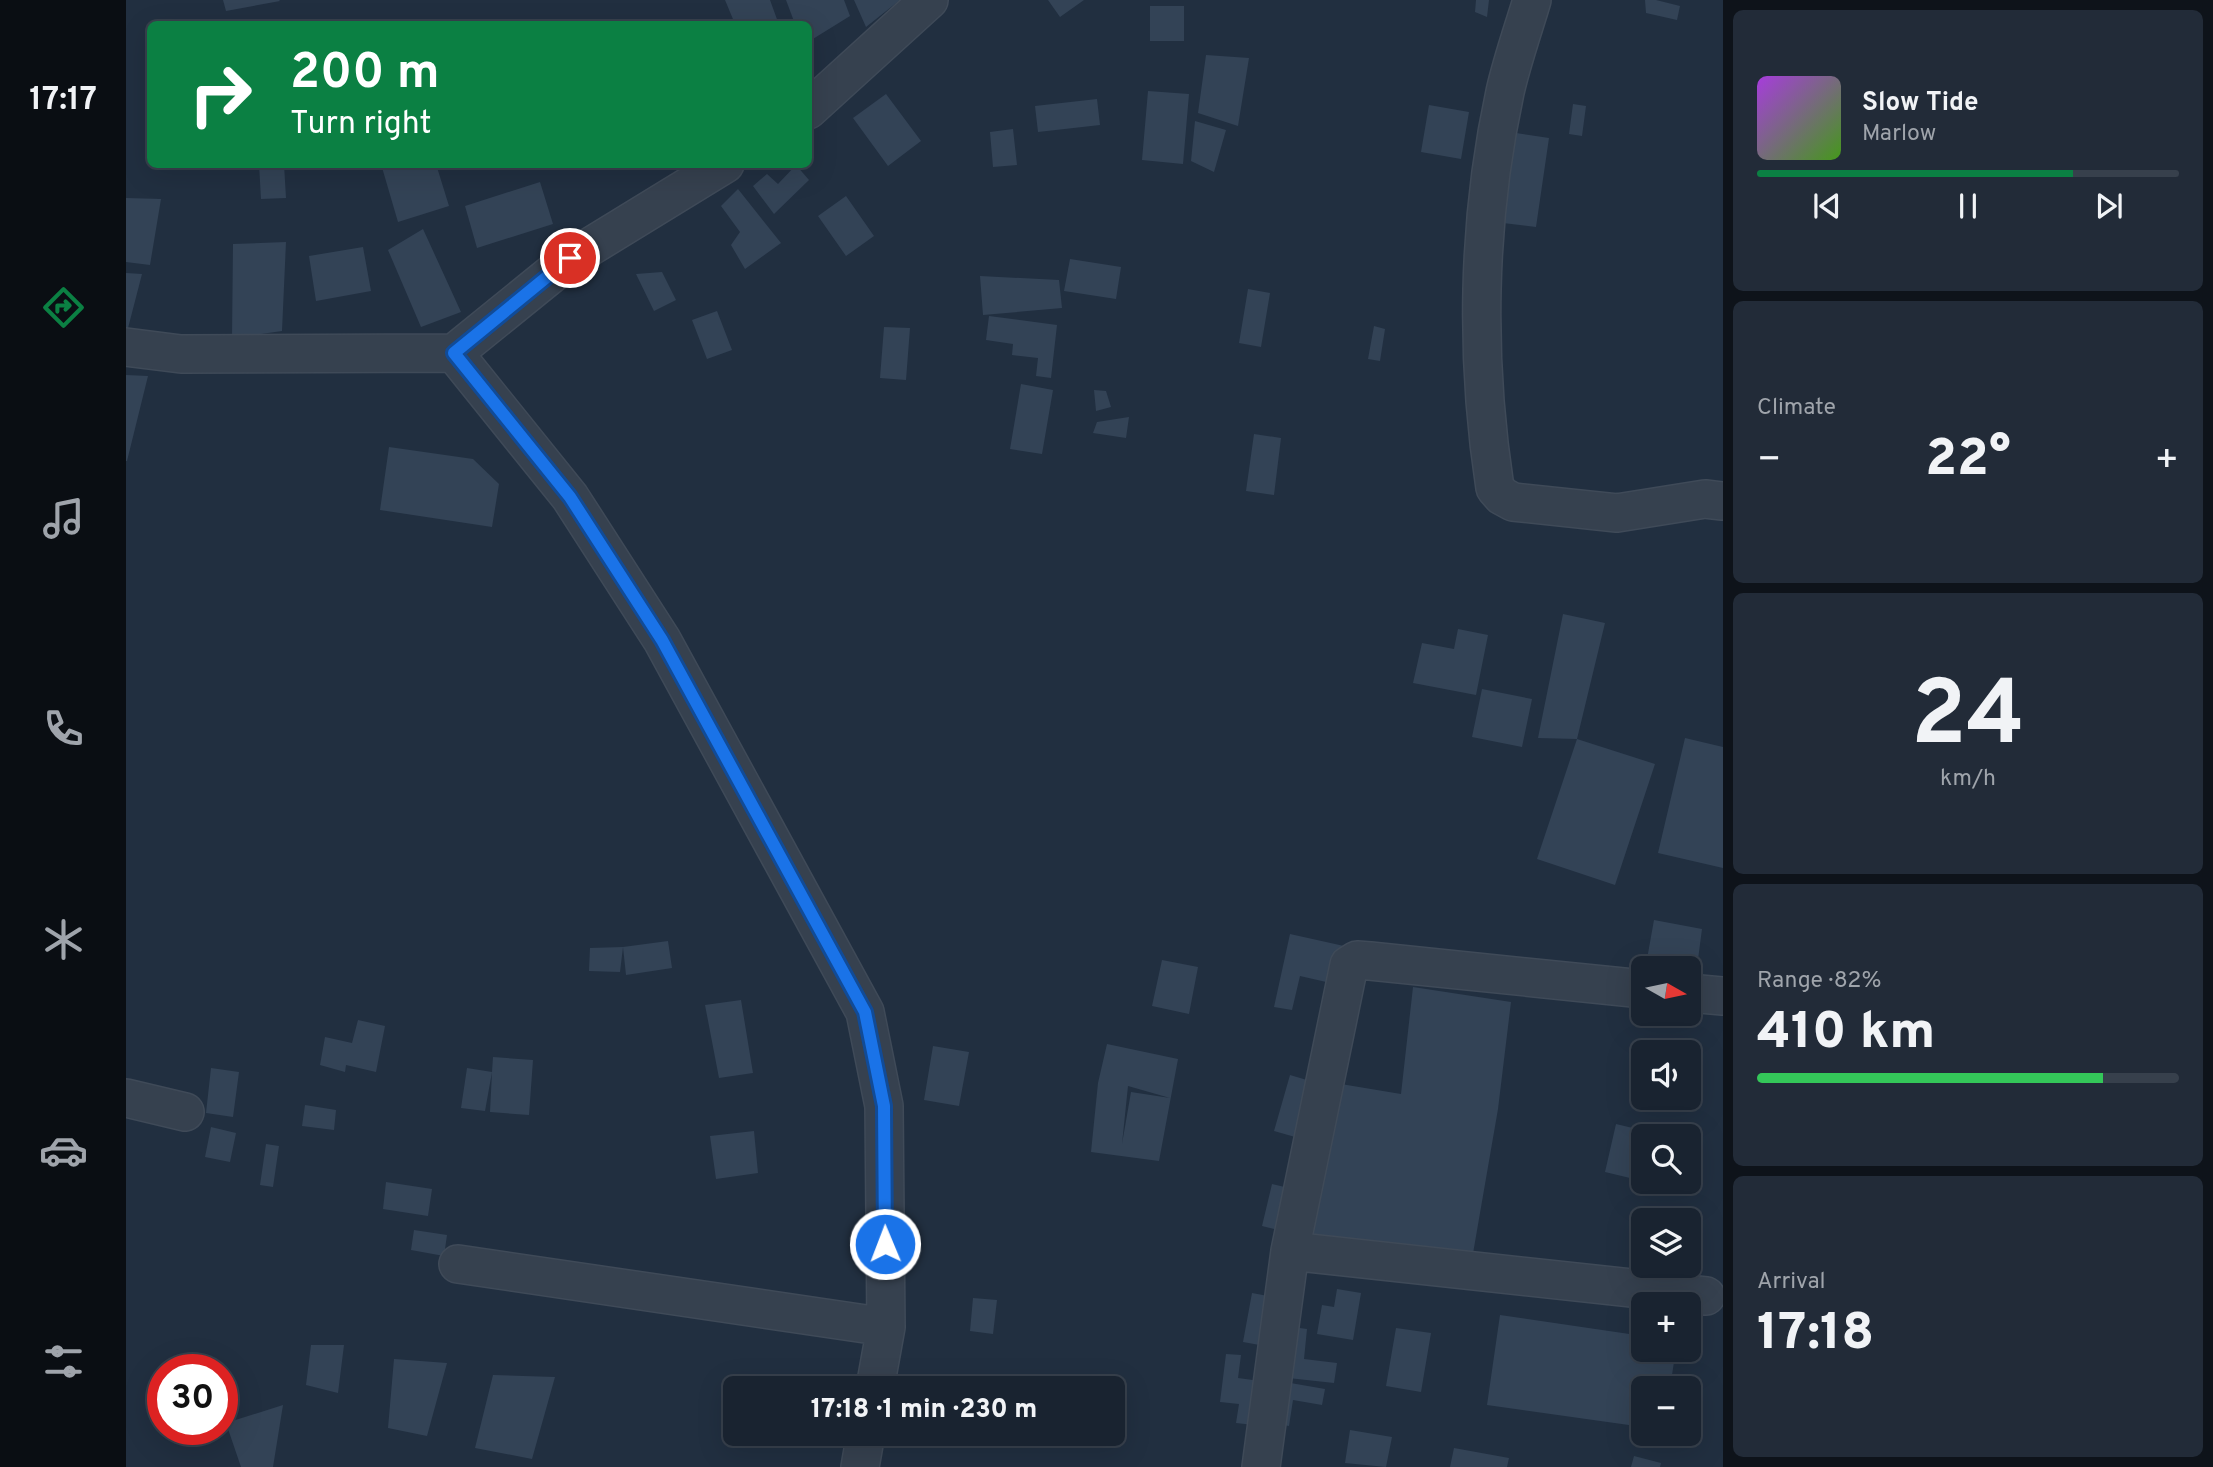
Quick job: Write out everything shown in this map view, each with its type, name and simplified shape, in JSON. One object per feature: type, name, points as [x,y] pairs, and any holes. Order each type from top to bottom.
[{"type":"street","points":[[812,106],[929,0]]},
{"type":"street","points":[[1532,0],[1505,91],[1487,206],[1480,326],[1495,488],[1513,502],[1616,513],[1705,499],[1723,500]]},
{"type":"street","points":[[126,347],[181,354],[454,353],[570,258],[718,168]]},
{"type":"street","points":[[454,353],[570,497],[662,640],[865,1012],[884,1106],[886,1327],[877,1376]]},
{"type":"street","points":[[1261,1467],[1290,1251],[1349,965],[1357,960],[1370,961],[1631,988]]},
{"type":"street","points":[[1701,994],[1723,996]]},
{"type":"street","points":[[126,1098],[185,1112]]},
{"type":"street","points":[[1290,1251],[1706,1296]]},
{"type":"street","points":[[458,1264],[886,1327]]},
{"type":"street","points":[[860,1467],[864,1446]]},
{"type":"building","points":[[223,0],[279,0],[280,1],[226,11]]},
{"type":"building","points":[[725,0],[770,0],[778,21],[734,21]]},
{"type":"building","points":[[786,0],[844,0],[850,16],[812,40],[812,21],[794,21]]},
{"type":"building","points":[[854,0],[900,0],[866,27]]},
{"type":"building","points":[[1048,0],[1084,0],[1060,17]]},
{"type":"building","points":[[1476,0],[1489,0],[1487,17],[1475,12]]},
{"type":"building","points":[[1645,0],[1680,6],[1677,20],[1646,13]]},
{"type":"building","points":[[1150,6],[1184,6],[1184,41],[1150,41]]},
{"type":"building","points":[[1206,55],[1249,58],[1238,126],[1198,113]]},
{"type":"building","points":[[1148,91],[1189,94],[1183,164],[1142,160]]},
{"type":"building","points":[[886,94],[921,141],[888,166],[853,118]]},
{"type":"building","points":[[1097,99],[1100,125],[1038,132],[1035,106]]},
{"type":"building","points":[[1573,104],[1586,106],[1582,136],[1569,134]]},
{"type":"building","points":[[1429,105],[1469,112],[1461,159],[1421,152]]},
{"type":"building","points":[[1195,121],[1226,130],[1214,172],[1191,161]]},
{"type":"building","points":[[1013,129],[1017,165],[993,167],[990,132]]},
{"type":"building","points":[[1516,133],[1549,138],[1536,227],[1503,223]]},
{"type":"building","points":[[259,168],[284,168],[286,198],[261,199]]},
{"type":"building","points":[[382,168],[437,168],[449,206],[398,222]]},
{"type":"building","points":[[793,168],[799,168],[809,180],[774,214],[753,186],[767,174],[778,184]]},
{"type":"building","points":[[540,182],[553,224],[477,248],[465,206]]},
{"type":"building","points":[[738,189],[781,243],[745,269],[731,245],[740,232],[721,206]]},
{"type":"building","points":[[846,196],[874,236],[846,256],[818,216]]},
{"type":"building","points":[[126,198],[161,199],[150,265],[126,262]]},
{"type":"building","points":[[423,229],[461,312],[421,327],[388,250]]},
{"type":"building","points":[[286,242],[282,331],[232,338],[233,244]]},
{"type":"building","points":[[363,247],[371,291],[316,301],[309,256]]},
{"type":"building","points":[[1070,259],[1121,267],[1116,299],[1064,291]]},
{"type":"building","points":[[662,272],[676,300],[654,311],[636,274]]},
{"type":"building","points":[[126,273],[142,274],[127,332],[126,332]]},
{"type":"building","points":[[980,276],[1059,280],[1062,308],[983,315]]},
{"type":"building","points":[[1248,289],[1270,293],[1261,347],[1239,343]]},
{"type":"building","points":[[717,311],[732,350],[707,359],[692,320]]},
{"type":"building","points":[[989,316],[1057,325],[1051,378],[1036,376],[1038,358],[1012,355],[1013,344],[986,340]]},
{"type":"building","points":[[1374,326],[1385,329],[1380,361],[1368,359]]},
{"type":"building","points":[[884,327],[910,328],[906,380],[880,378]]},
{"type":"building","points":[[126,375],[148,376],[127,461],[126,461]]},
{"type":"building","points":[[1021,384],[1053,390],[1042,454],[1010,449]]},
{"type":"building","points":[[1094,390],[1106,391],[1111,407],[1096,411]]},
{"type":"building","points":[[1129,417],[1126,438],[1093,433],[1097,422]]},
{"type":"building","points":[[1254,434],[1281,438],[1274,495],[1246,491]]},
{"type":"building","points":[[389,447],[473,459],[499,484],[492,527],[380,510]]},
{"type":"building","points":[[1563,614],[1605,623],[1577,739],[1538,738]]},
{"type":"building","points":[[1458,629],[1488,635],[1476,695],[1413,683],[1422,643],[1454,649]]},
{"type":"building","points":[[1482,689],[1532,699],[1522,747],[1472,737]]},
{"type":"building","points":[[1685,738],[1723,747],[1723,868],[1658,853]]},
{"type":"building","points":[[1577,739],[1655,764],[1615,885],[1537,859]]},
{"type":"building","points":[[1654,920],[1702,929],[1698,956],[1648,956]]},
{"type":"building","points":[[1290,934],[1344,946],[1335,984],[1300,976],[1292,1010],[1274,1007]]},
{"type":"building","points":[[668,941],[672,968],[626,975],[623,947]]},
{"type":"building","points":[[623,947],[620,972],[589,971],[590,948]]},
{"type":"building","points":[[1162,960],[1198,967],[1189,1014],[1152,1006]]},
{"type":"building","points":[[1413,987],[1511,1002],[1498,1109],[1471,1265],[1311,1235],[1341,1084],[1401,1094]]},
{"type":"building","points":[[741,1000],[753,1073],[719,1078],[705,1005]]},
{"type":"building","points":[[358,1020],[385,1026],[376,1072],[346,1065],[345,1072],[320,1065],[325,1037],[352,1043]]},
{"type":"building","points":[[1107,1044],[1178,1059],[1159,1161],[1091,1152],[1098,1083]],"holes":[[[1128,1086],[1170,1098],[1131,1092],[1122,1144]]]},
{"type":"building","points":[[933,1046],[969,1052],[959,1106],[924,1100]]},
{"type":"building","points":[[493,1057],[533,1060],[529,1115],[490,1112]]},
{"type":"building","points":[[211,1068],[239,1072],[233,1117],[206,1113]]},
{"type":"building","points":[[467,1068],[492,1072],[485,1111],[461,1108]]},
{"type":"building","points":[[1290,1075],[1317,1083],[1302,1139],[1274,1131]]},
{"type":"building","points":[[305,1105],[336,1110],[334,1130],[302,1126]]},
{"type":"building","points":[[1616,1124],[1631,1128],[1630,1178],[1605,1172]]},
{"type":"building","points":[[211,1127],[236,1133],[230,1162],[205,1157]]},
{"type":"building","points":[[754,1131],[758,1173],[716,1179],[710,1136]]},
{"type":"building","points":[[266,1144],[279,1146],[273,1187],[260,1185]]},
{"type":"building","points":[[386,1182],[432,1189],[428,1216],[383,1209]]},
{"type":"building","points":[[1272,1184],[1293,1189],[1283,1231],[1262,1226]]},
{"type":"building","points":[[414,1230],[447,1235],[444,1256],[411,1250]]},
{"type":"building","points":[[1337,1289],[1361,1293],[1353,1340],[1317,1334],[1322,1305],[1334,1307]]},
{"type":"building","points":[[1252,1293],[1273,1297],[1265,1346],[1243,1342]]},
{"type":"building","points":[[973,1298],[997,1300],[993,1334],[970,1331]]},
{"type":"building","points":[[1500,1315],[1631,1334],[1631,1362],[1674,1362],[1672,1376],[1631,1376],[1631,1425],[1487,1405]]},
{"type":"building","points":[[1285,1326],[1307,1329],[1304,1359],[1337,1363],[1334,1383],[1279,1377]]},
{"type":"building","points":[[1396,1328],[1431,1333],[1421,1392],[1386,1386]]},
{"type":"building","points":[[311,1345],[344,1345],[338,1393],[306,1385]]},
{"type":"building","points":[[1226,1354],[1241,1355],[1238,1378],[1260,1381],[1254,1425],[1236,1423],[1239,1404],[1220,1402]]},
{"type":"building","points":[[394,1359],[447,1363],[427,1436],[388,1428]]},
{"type":"building","points":[[493,1375],[555,1377],[532,1459],[475,1448]]},
{"type":"building","points":[[1279,1381],[1325,1389],[1322,1405],[1293,1400],[1289,1426],[1272,1423]]},
{"type":"building","points":[[283,1405],[273,1467],[241,1467],[234,1445],[238,1445],[238,1419]]},
{"type":"building","points":[[1350,1430],[1392,1437],[1386,1467],[1345,1463]]},
{"type":"building","points":[[1454,1448],[1509,1458],[1507,1467],[1450,1467]]},
{"type":"building","points":[[1634,1456],[1661,1463],[1660,1467],[1631,1467]]},
{"type":"route","points":[[570,258],[454,353],[570,497],[662,640],[865,1012],[884,1106],[885,1244]]}]
